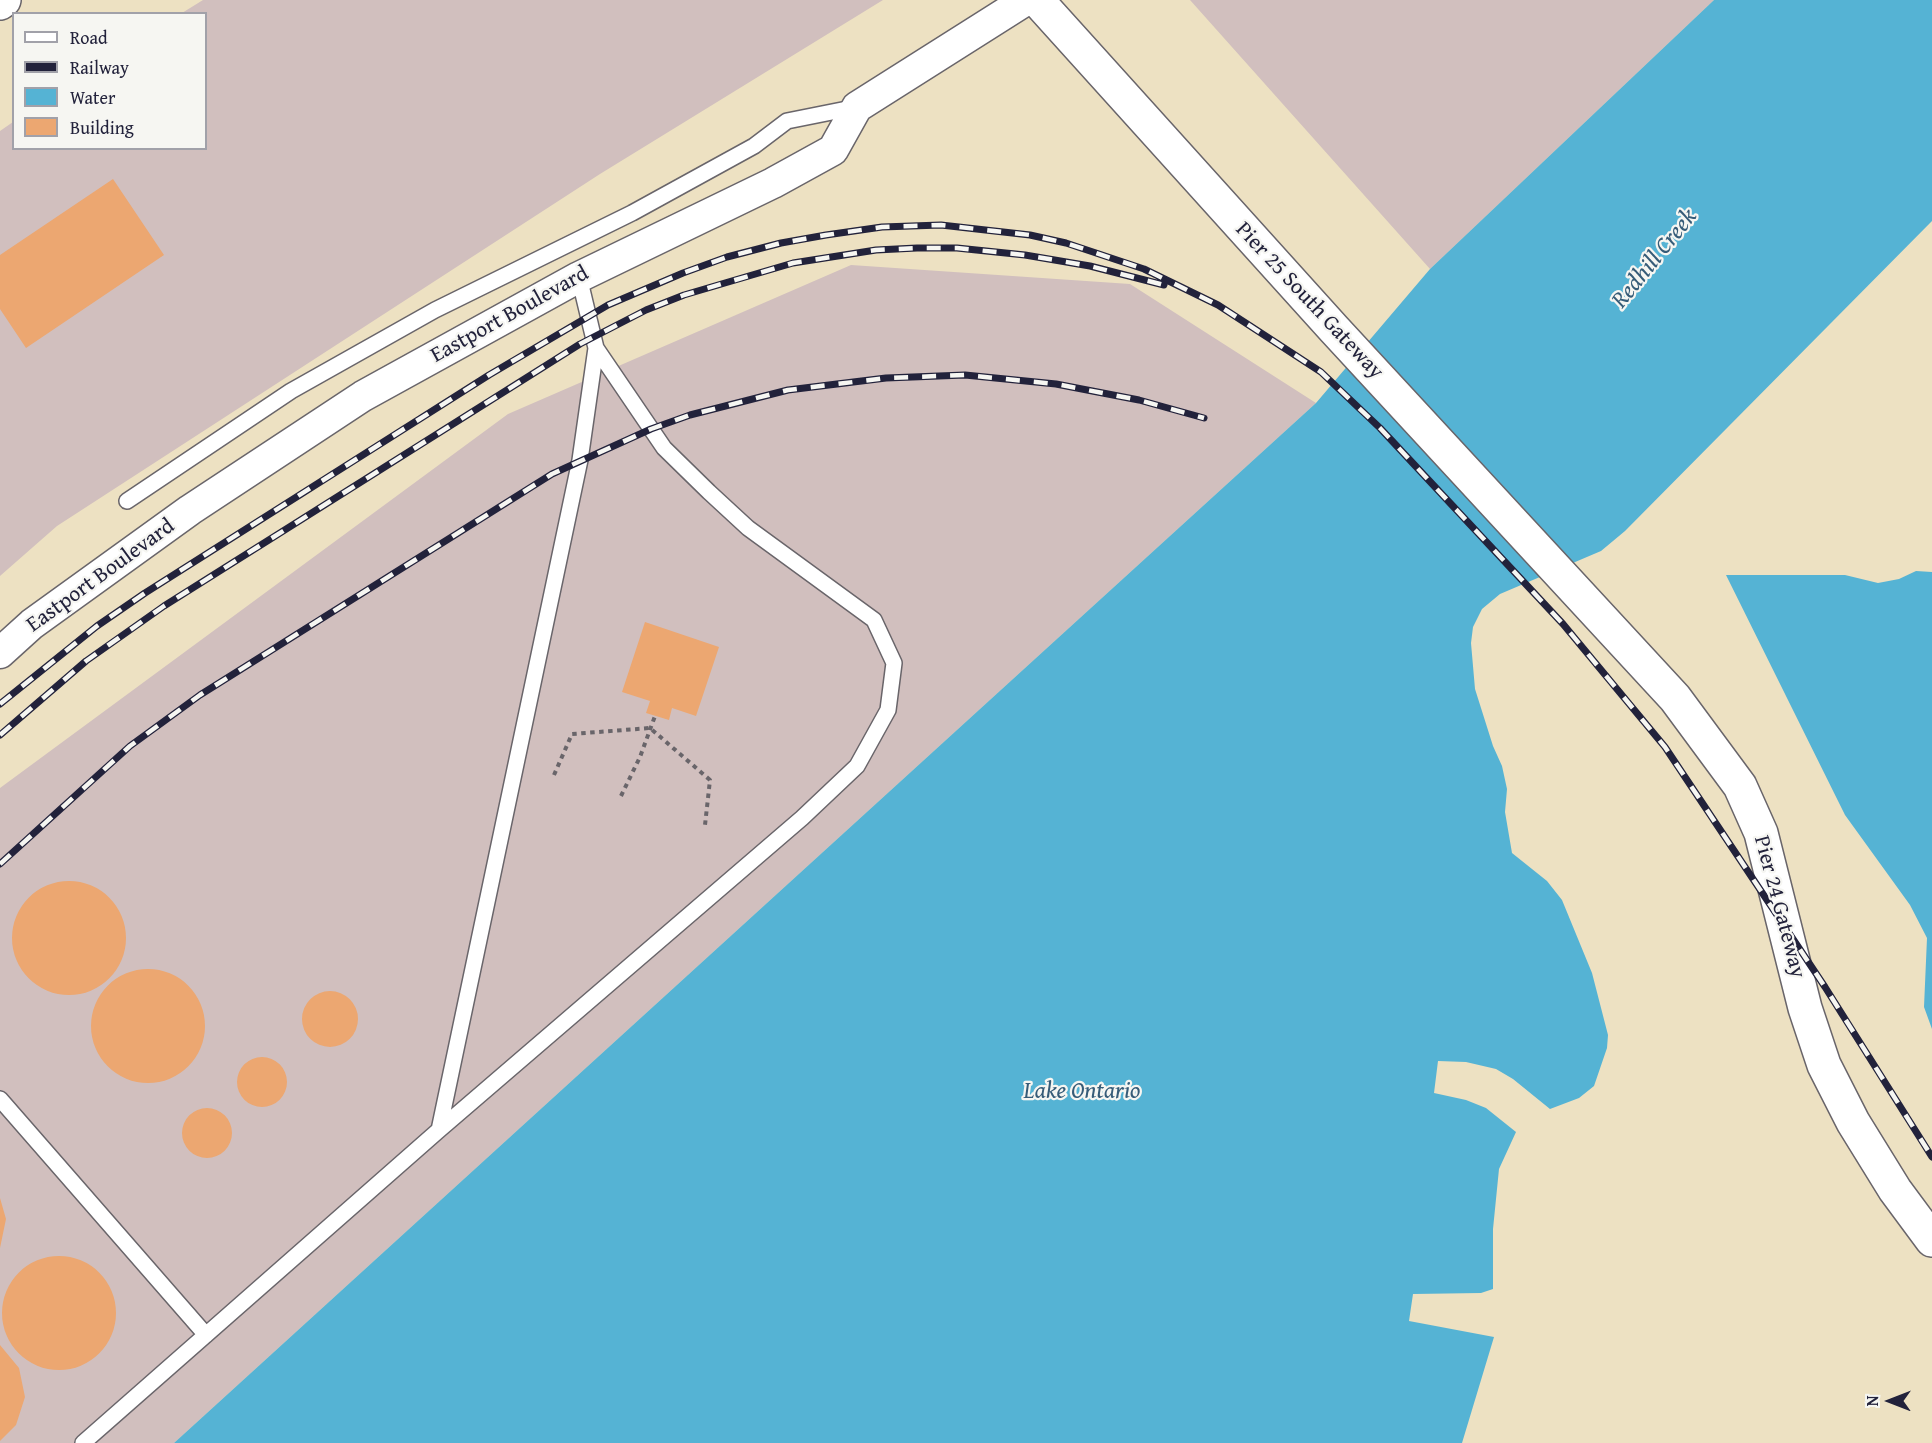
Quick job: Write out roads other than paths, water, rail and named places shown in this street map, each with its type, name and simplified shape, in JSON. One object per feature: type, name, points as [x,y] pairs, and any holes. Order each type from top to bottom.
[{"type":"street","points":[[0,3],[4,0]]},
{"type":"street","name":"Eastport Boulevard","points":[[0,653],[32,624],[190,510],[354,402],[579,277],[773,183],[833,150],[857,107],[1026,0]]},
{"type":"street","name":"Pier 25 South Gateway","points":[[1037,0],[1334,329],[1585,599]]},
{"type":"street","name":"Pier 24 Gateway","points":[[1585,599],[1675,698],[1740,786],[1761,833],[1805,1008],[1824,1065],[1852,1122],[1895,1190],[1932,1240]]},
{"type":"lane","points":[[127,501],[291,391],[435,310],[632,213],[754,146],[787,121],[857,107]]},
{"type":"lane","points":[[83,1443],[439,1130],[802,818],[857,766],[888,710],[894,663],[874,620],[748,528],[664,448],[596,348],[579,277]]},
{"type":"lane","points":[[439,1130],[571,509],[596,348]]},
{"type":"lane","points":[[0,1099],[206,1335]]},
{"type":"water","name":"Lake Ontario","points":[[1714,0],[1932,0],[1932,221],[1625,531],[1601,551],[1500,594],[1482,609],[1473,627],[1471,643],[1475,689],[1493,746],[1502,766],[1507,789],[1505,812],[1512,853],[1547,881],[1562,900],[1592,973],[1608,1035],[1607,1048],[1594,1086],[1579,1098],[1550,1109],[1513,1079],[1496,1069],[1466,1062],[1438,1061],[1434,1093],[1466,1100],[1486,1108],[1516,1132],[1499,1169],[1493,1229],[1493,1289],[1481,1293],[1413,1294],[1409,1321],[1494,1337],[1462,1443],[174,1443],[1316,403],[1430,269]]},
{"type":"water","points":[[1916,571],[1932,572],[1932,1029],[1924,1007],[1927,938],[1910,905],[1845,815],[1726,575],[1845,575],[1878,583],[1899,579]]},
{"type":"railway","points":[[0,704],[97,626],[145,593],[489,375],[608,305],[727,257],[781,243],[882,227],[941,225],[1030,235],[1066,243],[1144,269],[1218,305],[1321,372],[1380,428],[1563,624],[1665,747],[1825,987],[1932,1157]]},
{"type":"railway","points":[[0,735],[86,661],[164,606],[580,344],[646,310],[684,295],[793,263],[876,250],[917,248],[957,248],[1025,255],[1090,266],[1164,285]]},
{"type":"railway","points":[[0,864],[130,746],[200,695],[552,474],[651,429],[690,415],[788,390],[886,378],[965,375],[1056,384],[1139,400],[1204,418]]},
{"type":"water label","name":"Redhill Creek","points":[[1655,259]]}]
